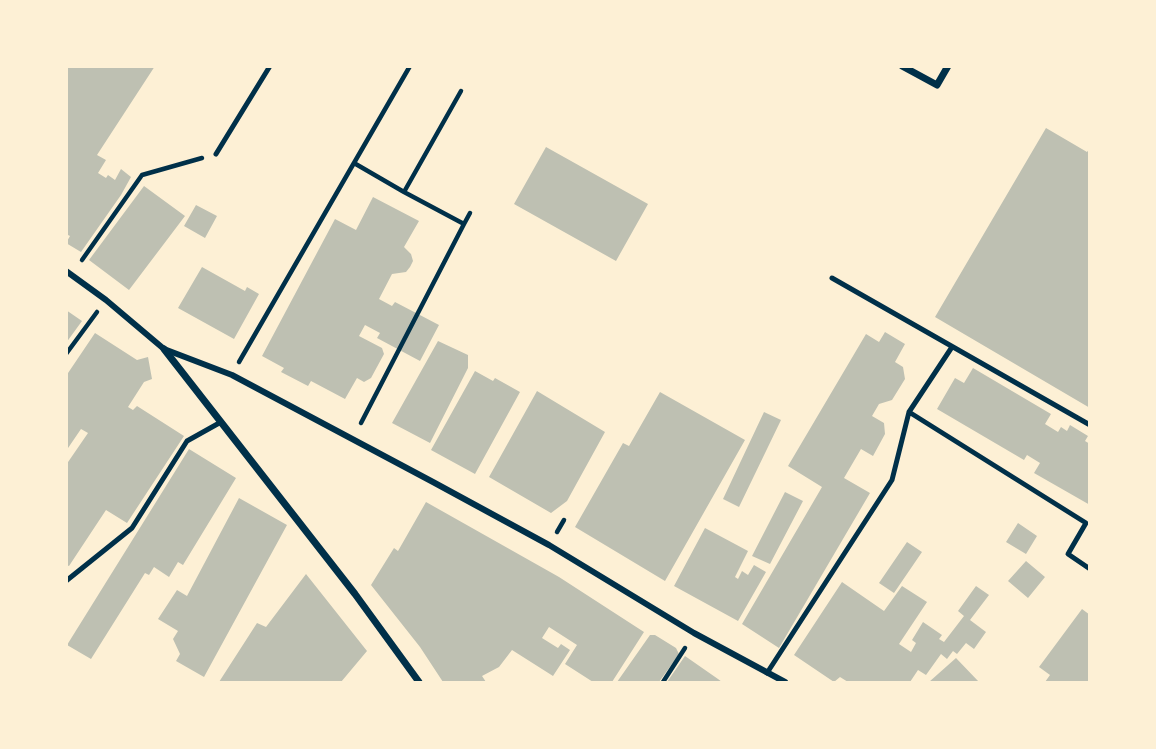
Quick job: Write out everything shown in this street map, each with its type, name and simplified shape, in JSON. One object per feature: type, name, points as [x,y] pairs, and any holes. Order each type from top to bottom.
[{"type":"street","points":[[902,66],[937,85],[948,66]]},
{"type":"street","points":[[69,273],[164,349],[355,594],[419,682]]},
{"type":"street","points":[[164,349],[232,374],[549,545],[694,633],[785,682]]},
{"type":"lane","points":[[216,154],[270,66]]},
{"type":"lane","points":[[832,278],[1090,425]]},
{"type":"lane","points":[[767,673],[892,480],[909,412],[952,347]]},
{"type":"lane","points":[[909,412],[1086,523],[1068,554],[1090,569]]},
{"type":"lane","points":[[66,581],[132,528],[187,441],[222,422]]},
{"type":"path","points":[[232,374],[410,66]]},
{"type":"path","points":[[404,192],[461,91]]},
{"type":"path","points":[[69,273],[142,175],[216,154]]},
{"type":"path","points":[[354,163],[464,225]]},
{"type":"path","points":[[352,439],[470,213]]},
{"type":"path","points":[[66,354],[106,300]]},
{"type":"path","points":[[663,682],[694,633]]},
{"type":"building","points":[[66,66],[155,66],[97,155],[106,160],[98,173],[115,180],[121,169],[131,177],[81,252],[66,243],[70,236],[66,234]]},
{"type":"building","points":[[1046,128],[1087,152],[1090,148],[1090,408],[935,317]]},
{"type":"building","points":[[546,147],[648,204],[616,261],[514,204]]},
{"type":"building","points":[[144,186],[185,216],[129,290],[89,260]]},
{"type":"building","points":[[373,197],[419,221],[404,247],[411,254],[413,261],[410,267],[406,272],[392,274],[379,299],[392,306],[395,302],[439,325],[420,361],[377,338],[380,333],[365,325],[359,336],[382,348],[384,354],[371,378],[364,382],[357,378],[345,399],[311,381],[308,386],[281,372],[284,368],[262,356],[335,219],[356,230]]},
{"type":"building","points":[[196,205],[217,216],[205,238],[184,226]]},
{"type":"building","points":[[202,267],[245,291],[247,287],[259,294],[234,339],[178,308]]},
{"type":"building","points":[[66,310],[82,321],[66,343]]},
{"type":"building","points":[[885,332],[905,344],[895,362],[903,367],[905,379],[892,400],[879,404],[872,416],[884,423],[885,434],[873,456],[861,449],[844,478],[870,493],[779,648],[742,624],[822,487],[788,466],[866,334],[879,342]]},
{"type":"building","points":[[95,333],[137,360],[148,357],[152,379],[144,382],[128,407],[133,410],[137,406],[184,436],[127,523],[106,510],[69,566],[66,565],[66,465],[88,433],[81,429],[66,451],[66,376]]},
{"type":"building","points":[[438,341],[468,355],[468,368],[430,443],[392,423]]},
{"type":"building","points":[[973,368],[1051,414],[1045,424],[1058,432],[1061,427],[1067,431],[1070,425],[1088,436],[1085,441],[1090,444],[1090,505],[1034,473],[1040,463],[1027,455],[1024,460],[937,409],[955,378],[964,383]]},
{"type":"building","points":[[475,371],[493,381],[495,378],[520,392],[475,474],[431,450]]},
{"type":"building","points":[[537,391],[605,432],[567,501],[551,513],[489,477]]},
{"type":"building","points":[[660,392],[745,440],[665,581],[575,527],[623,443],[629,446]]},
{"type":"building","points":[[764,412],[781,420],[739,507],[723,499]]},
{"type":"building","points":[[189,449],[236,478],[183,565],[178,562],[169,577],[154,567],[149,575],[145,573],[91,659],[67,645]]},
{"type":"building","points":[[785,492],[803,501],[770,564],[752,556]]},
{"type":"building","points":[[239,498],[287,525],[204,677],[176,661],[180,654],[173,639],[178,631],[158,619],[177,590],[187,596]]},
{"type":"building","points":[[426,502],[559,577],[644,632],[612,682],[593,682],[565,664],[577,645],[549,627],[542,638],[558,648],[561,644],[570,650],[553,676],[512,650],[499,667],[482,676],[486,682],[443,682],[420,647],[371,585],[394,548],[398,551]]},
{"type":"building","points":[[1018,523],[1037,536],[1026,554],[1006,542]]},
{"type":"building","points":[[705,528],[748,551],[735,577],[738,579],[742,571],[748,575],[754,565],[766,572],[738,621],[674,586]]},
{"type":"building","points":[[907,542],[922,552],[894,593],[879,583]]},
{"type":"building","points":[[1026,561],[1045,577],[1028,598],[1008,581]]},
{"type":"building","points":[[306,574],[367,651],[341,682],[219,682],[257,623],[266,627]]},
{"type":"building","points":[[842,582],[884,611],[902,586],[927,602],[899,644],[911,652],[916,643],[912,640],[923,622],[942,635],[939,639],[944,642],[964,616],[958,611],[976,586],[989,595],[970,620],[986,632],[974,649],[966,643],[957,654],[953,651],[947,659],[941,654],[926,675],[918,670],[910,682],[848,682],[840,677],[834,682],[794,655]]},
{"type":"building","points":[[1082,609],[1090,615],[1090,682],[1045,682],[1050,675],[1039,667]]},
{"type":"building","points":[[650,635],[655,635],[676,648],[679,654],[659,682],[617,682]]},
{"type":"building","points":[[685,656],[718,679],[722,682],[667,682]]},
{"type":"building","points":[[956,658],[979,682],[929,682]]}]
